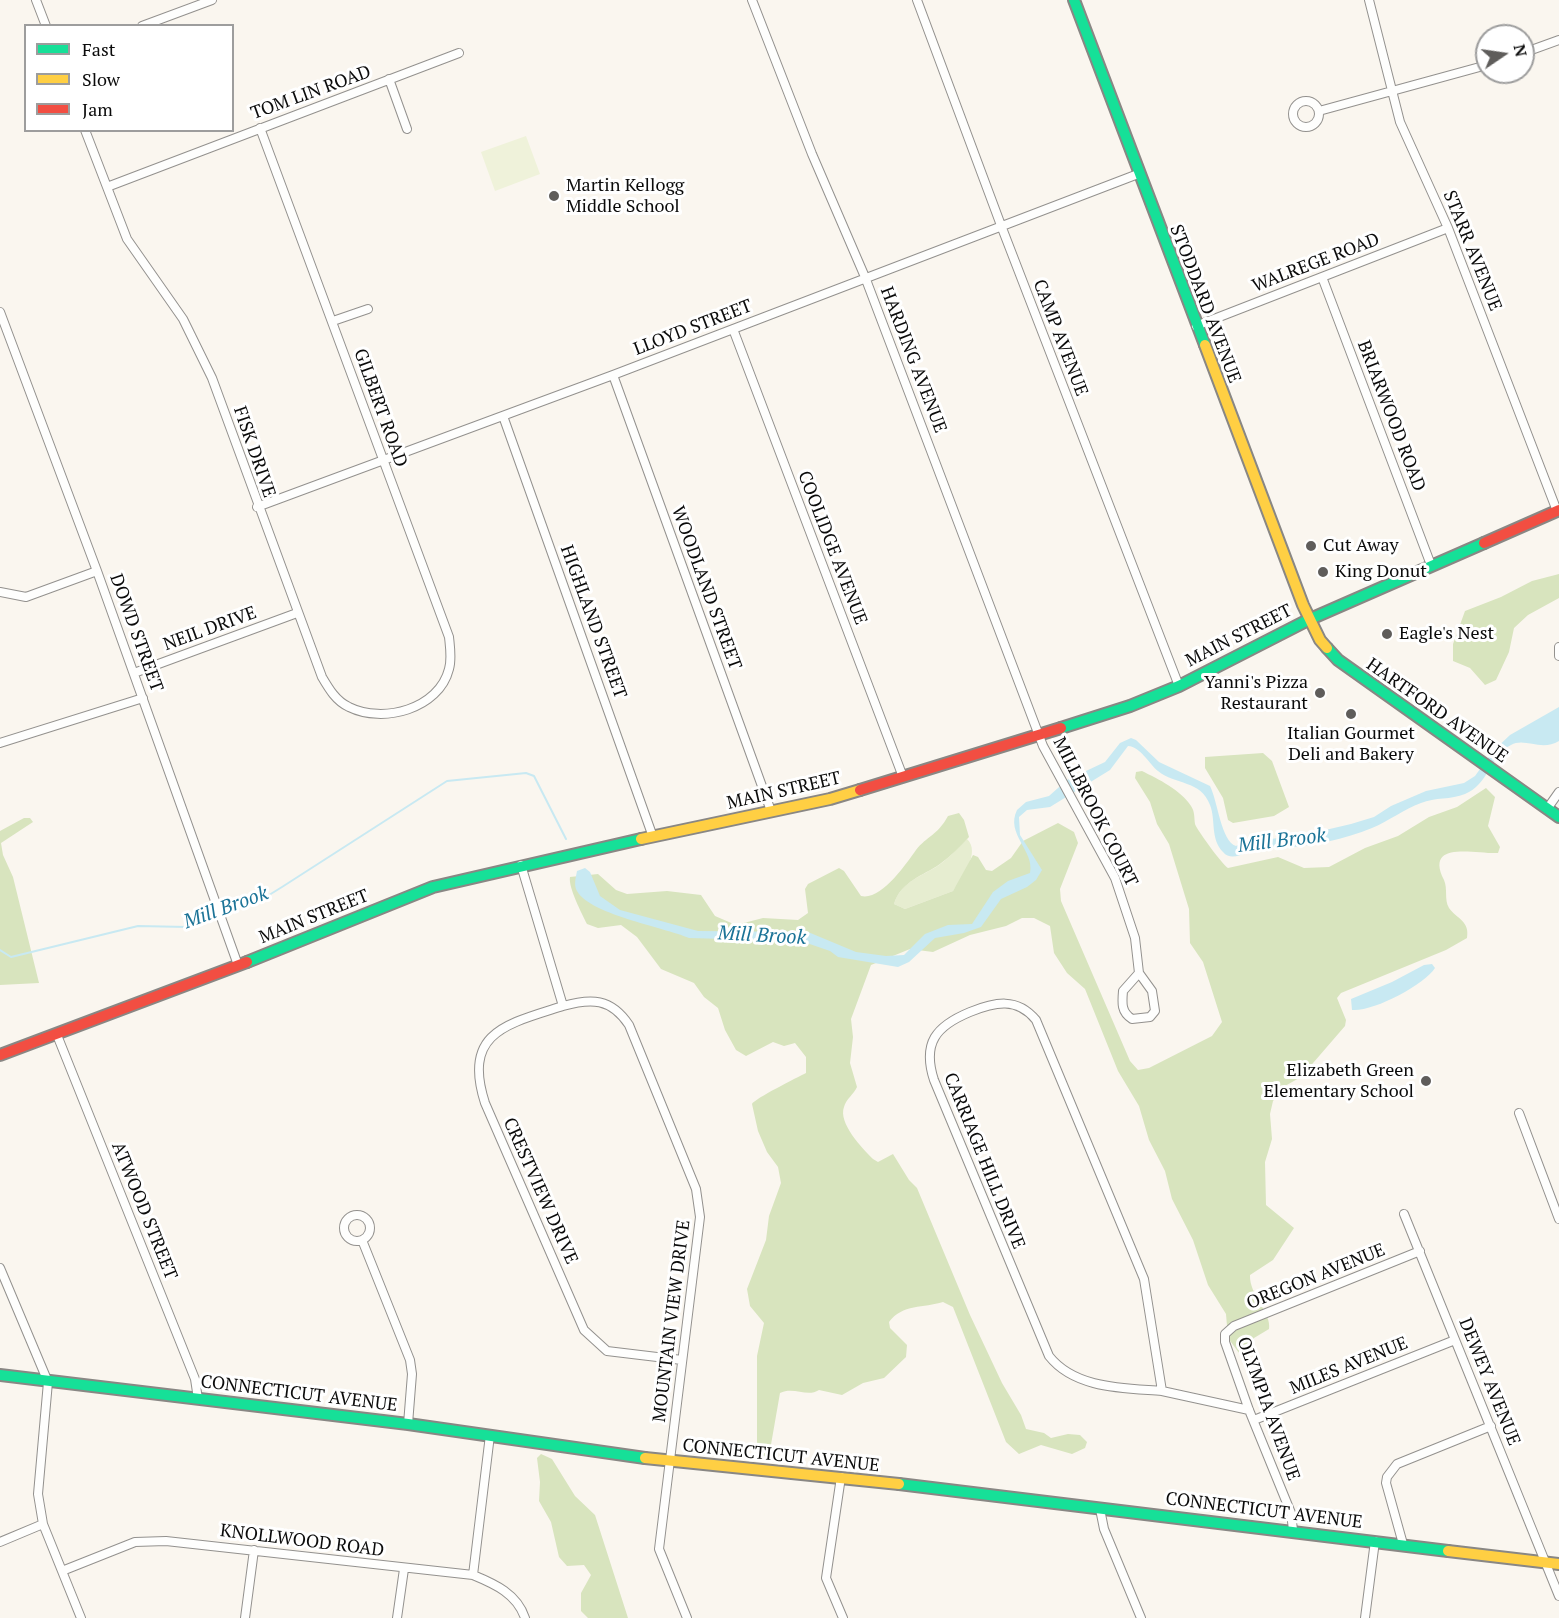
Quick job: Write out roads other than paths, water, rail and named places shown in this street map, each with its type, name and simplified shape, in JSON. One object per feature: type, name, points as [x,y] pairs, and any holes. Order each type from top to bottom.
[{"type":"street","points":[[36,0],[45,24]]},
{"type":"street","points":[[147,24],[212,0]]},
{"type":"street","name":"HARDING AVENUE","points":[[752,0],[812,154],[865,277],[1039,734]]},
{"type":"street","name":"CAMP AVENUE","points":[[917,0],[1002,228],[1179,686]]},
{"type":"street","name":"STODDARD AVENUE","points":[[1074,0],[1308,620]]},
{"type":"street","name":"STARR AVENUE","points":[[1369,0],[1400,122],[1448,228],[1558,510]]},
{"type":"street","points":[[1535,49],[1559,40]]},
{"type":"street","name":"TOM LIN ROAD","points":[[107,187],[459,53]]},
{"type":"street","points":[[1319,111],[1475,68]]},
{"type":"street","points":[[389,80],[407,129]]},
{"type":"street","name":"GILBERT ROAD","points":[[260,128],[449,637],[450,668],[443,683],[432,697]]},
{"type":"street","name":"FISK DRIVE","points":[[86,132],[127,239],[183,319],[212,378],[297,613],[322,677],[333,695],[347,706],[373,715],[392,714],[432,697]]},
{"type":"street","name":"LLOYD STREET","points":[[257,507],[613,375],[865,277],[1002,228],[1138,174]]},
{"type":"street","name":"WALREGE ROAD","points":[[1196,326],[1448,228]]},
{"type":"street","name":"BRIARWOOD ROAD","points":[[1322,277],[1431,565]]},
{"type":"street","points":[[333,321],[368,309]]},
{"type":"street","name":"DOWD STREET","points":[[0,312],[97,571],[238,965]]},
{"type":"street","name":"COOLIDGE AVENUE","points":[[732,329],[903,777]]},
{"type":"street","name":"WOODLAND STREET","points":[[613,375],[771,811]]},
{"type":"street","name":"HIGHLAND STREET","points":[[503,416],[653,837]]},
{"type":"street","name":"MAIN STREET","points":[[0,1055],[238,965],[433,887],[521,865],[830,799],[1130,706],[1179,686],[1308,620],[1558,510]]},
{"type":"street","points":[[0,592],[26,597],[97,571]]},
{"type":"street","name":"NEIL DRIVE","points":[[134,673],[297,613]]},
{"type":"street","name":"HARTFORD AVENUE","points":[[1308,620],[1320,640],[1338,660],[1559,817]]},
{"type":"street","points":[[1559,647],[1559,656]]},
{"type":"street","points":[[0,743],[143,698]]},
{"type":"street","name":"MILLBROOK COURT","points":[[1039,734],[1061,780],[1115,878],[1135,938],[1139,973],[1152,991],[1155,1011],[1150,1017],[1132,1019],[1126,1015],[1122,1005],[1123,991],[1139,973]]},
{"type":"street","points":[[1547,809],[1559,792]]},
{"type":"street","points":[[521,865],[563,1006]]},
{"type":"street","name":"MOUNTAIN VIEW DRIVE","points":[[563,1006],[586,1000],[602,1003],[622,1015],[629,1025],[696,1189],[700,1216],[659,1549],[687,1618]]},
{"type":"street","name":"CARRIAGE HILL DRIVE","points":[[1162,1391],[1144,1279],[1036,1020],[1029,1012],[1004,1002],[992,1003],[945,1024],[930,1051],[929,1065],[1049,1356],[1067,1372],[1081,1379],[1162,1391],[1249,1410]]},
{"type":"street","name":"CRESTVIEW DRIVE","points":[[563,1006],[510,1023],[484,1048],[477,1064],[485,1103],[584,1330],[607,1351],[682,1360]]},
{"type":"street","name":"ATWOOD STREET","points":[[57,1035],[195,1379],[198,1399]]},
{"type":"street","points":[[1519,1113],[1559,1219]]},
{"type":"street","name":"DEWEY AVENUE","points":[[1404,1214],[1559,1596]]},
{"type":"street","points":[[362,1240],[410,1360],[412,1374],[408,1424]]},
{"type":"street","name":"OREGON AVENUE","points":[[1225,1334],[1234,1326],[1420,1251]]},
{"type":"street","points":[[0,1268],[48,1382],[38,1494],[43,1524],[81,1618]]},
{"type":"street","name":"OLYMPIA AVENUE","points":[[1225,1334],[1225,1342],[1249,1410],[1291,1513],[1293,1530]]},
{"type":"street","name":"MILES AVENUE","points":[[1254,1420],[1455,1340]]},
{"type":"street","name":"CONNECTICUT AVENUE","points":[[0,1375],[408,1424],[671,1462],[841,1477],[1559,1564]]},
{"type":"street","points":[[1403,1544],[1387,1477],[1398,1464],[1491,1426]]},
{"type":"street","points":[[473,1575],[490,1435]]},
{"type":"street","points":[[841,1477],[826,1578],[843,1618]]},
{"type":"street","points":[[1101,1509],[1104,1529],[1142,1618]]},
{"type":"street","points":[[0,1542],[43,1524]]},
{"type":"street","name":"KNOLLWOOD ROAD","points":[[62,1571],[135,1542],[166,1541],[473,1575],[496,1584],[510,1594],[525,1618]]},
{"type":"street","points":[[1365,1618],[1375,1541]]},
{"type":"street","points":[[245,1618],[254,1550]]},
{"type":"street","points":[[397,1618],[404,1569]]},
{"type":"water","points":[[1559,707],[1559,741],[1546,745],[1516,743],[1511,745],[1499,756],[1479,784],[1465,794],[1421,803],[1372,828],[1340,839],[1294,847],[1264,846],[1231,857],[1223,852],[1216,841],[1213,817],[1206,797],[1194,787],[1158,771],[1141,752],[1128,746],[1110,770],[1050,807],[1027,810],[1019,817],[1020,835],[1042,870],[1036,880],[1027,887],[1001,899],[981,927],[964,933],[935,938],[909,962],[898,967],[838,957],[830,951],[801,941],[689,938],[594,906],[583,898],[575,887],[577,871],[585,868],[590,872],[600,896],[620,910],[698,931],[808,932],[856,952],[886,956],[904,955],[925,934],[948,925],[972,924],[993,892],[1008,881],[1030,873],[1028,857],[1015,827],[1014,819],[1017,810],[1026,802],[1049,796],[1067,780],[1105,762],[1120,743],[1131,738],[1159,762],[1210,786],[1223,829],[1231,843],[1236,846],[1253,837],[1270,839],[1304,835],[1351,824],[1374,817],[1391,806],[1426,791],[1464,783],[1475,776],[1493,751],[1510,735]]},
{"type":"water","points":[[1432,964],[1435,968],[1429,975],[1397,996],[1372,1007],[1352,1010],[1351,999],[1392,982],[1424,965]]},
{"type":"waterway","name":"Mill Brook","points":[[222,913],[261,900],[447,781],[526,773],[534,776],[566,839]]},
{"type":"waterway","name":"Mill Brook","points":[[0,950],[11,957],[138,926],[187,927],[216,916]]},
{"type":"place","name":"Martin Kellogg Middle School","points":[[554,196]]},
{"type":"place","name":"Cut Away","points":[[1311,546]]},
{"type":"place","name":"King Donut","points":[[1323,572]]},
{"type":"place","name":"Eagle's Nest","points":[[1387,634]]},
{"type":"place","name":"Yanni's Pizza Restaurant","points":[[1320,693]]},
{"type":"place","name":"Italian Gourmet Deli and Bakery","points":[[1351,714]]},
{"type":"place","name":"Elizabeth Green Elementary School","points":[[1426,1081]]}]
